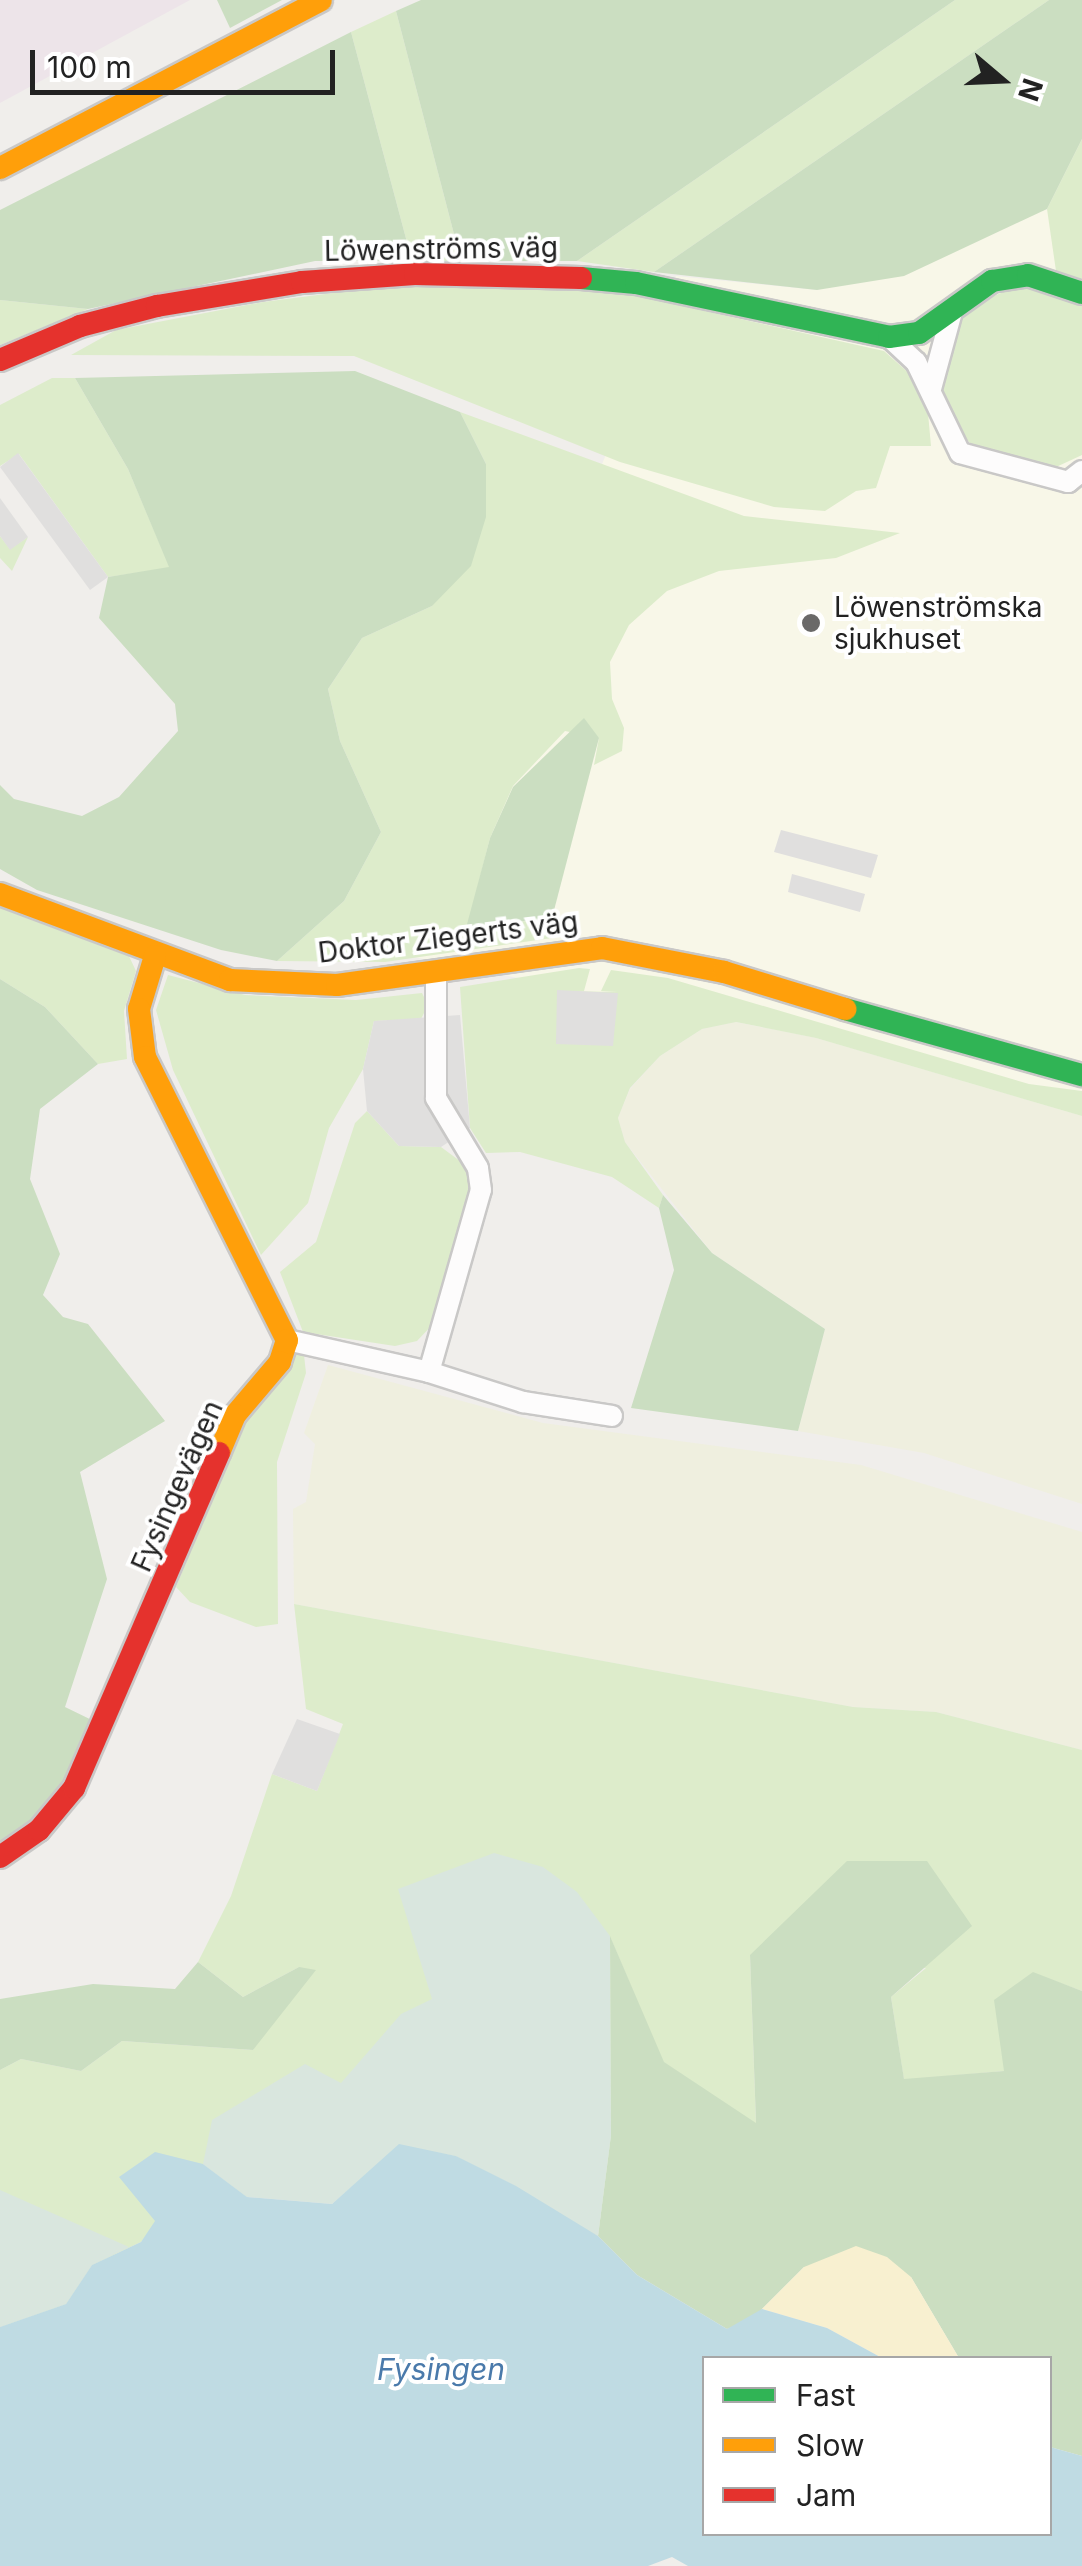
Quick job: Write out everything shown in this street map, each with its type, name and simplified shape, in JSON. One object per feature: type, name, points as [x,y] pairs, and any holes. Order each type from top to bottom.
[{"type":"street","points":[[0,168],[321,0]]},
{"type":"street","name":"Löwenströms väg","points":[[0,360],[80,326],[157,306],[302,282],[415,274],[520,273],[636,283],[889,337]]},
{"type":"street","points":[[889,337],[920,333],[992,281],[1028,276],[1082,293]]},
{"type":"street","points":[[930,389],[953,306]]},
{"type":"street","points":[[889,337],[916,362],[960,453],[1068,482],[1082,472]]},
{"type":"street","name":"Doktor Ziegerts väg","points":[[0,894],[154,956],[248,981],[337,985],[602,948],[724,972],[975,1049],[1082,1075]]},
{"type":"street","points":[[154,956],[139,1009],[145,1057],[287,1340],[429,1372],[523,1402],[612,1416]]},
{"type":"street","points":[[429,1372],[480,1190],[478,1168],[436,1098],[436,972]]},
{"type":"street","name":"Fysingevägen","points":[[0,1857],[39,1830],[74,1788],[235,1415],[280,1362],[287,1340]]},
{"type":"shaded area","points":[[0,0],[190,0],[0,103]]},
{"type":"shaded area","name":"Löwenströmska sjukhuset","points":[[1082,139],[1082,1116],[816,1038],[409,956],[676,276],[817,290],[1047,209]]},
{"type":"shaded area","points":[[18,453],[108,577],[90,590],[0,467]]},
{"type":"shaded area","points":[[0,498],[28,537],[10,550],[0,536]]},
{"type":"shaded area","points":[[781,830],[878,855],[871,878],[774,852]]},
{"type":"shaded area","points":[[792,874],[865,894],[860,912],[788,892]]},
{"type":"shaded area","points":[[557,990],[618,993],[613,1046],[556,1044]]},
{"type":"shaded area","points":[[460,1015],[470,1128],[441,1147],[399,1146],[367,1111],[363,1069],[374,1021]]},
{"type":"shaded area","points":[[297,1719],[340,1734],[317,1791],[272,1774]]},
{"type":"shaded area","points":[[494,1853],[543,1867],[577,1892],[610,1936],[611,2135],[598,2236],[456,2156],[400,2145],[332,2204],[247,2197],[203,2164],[212,2120],[305,2064],[341,2083],[401,2014],[432,1999],[398,1889]]},
{"type":"shaded area","points":[[0,2190],[129,2247],[92,2265],[66,2304],[0,2327]]},
{"type":"green space","points":[[217,0],[282,0],[230,28]]},
{"type":"green space","points":[[421,0],[955,0],[577,261],[461,261],[396,11]]},
{"type":"green space","points":[[955,0],[1049,0],[654,272],[577,261]]},
{"type":"green space","points":[[1049,0],[1082,0],[1082,139],[1047,209],[904,276],[817,290],[654,272]]},
{"type":"green space","points":[[396,11],[461,261],[412,261],[351,32]]},
{"type":"green space","points":[[351,32],[412,261],[315,261],[88,309],[0,300],[0,210]]},
{"type":"green space","points":[[1082,139],[1082,279],[1056,271],[1047,209]]},
{"type":"green space","points":[[507,284],[633,295],[884,351],[911,375],[928,413],[931,446],[890,446],[876,488],[856,491],[825,511],[774,507],[620,462],[354,356],[71,355],[116,330],[263,302],[380,287]]},
{"type":"green space","points":[[1022,284],[1082,303],[1082,455],[1054,468],[974,447],[952,425],[939,393],[961,310]]},
{"type":"green space","points":[[0,300],[88,309],[0,345]]},
{"type":"green space","points":[[355,371],[460,412],[486,464],[486,517],[471,566],[432,606],[362,638],[328,689],[340,741],[381,832],[344,901],[277,961],[221,950],[37,890],[0,869],[0,785],[14,799],[82,816],[119,797],[178,731],[175,704],[99,618],[108,577],[169,567],[128,469],[75,378]]},
{"type":"green space","points":[[52,378],[75,378],[128,469],[170,568],[108,577],[19,454],[0,466],[0,405]]},
{"type":"green space","points":[[460,412],[744,516],[900,533],[836,558],[719,571],[667,591],[629,625],[610,662],[612,699],[624,728],[622,751],[594,765],[599,738],[565,731],[513,786],[490,838],[467,928],[552,918],[552,938],[385,962],[277,961],[344,901],[381,832],[340,741],[328,689],[362,638],[432,606],[486,464]]},
{"type":"green space","points":[[0,536],[10,549],[28,537],[12,571],[0,558]]},
{"type":"green space","points":[[584,718],[599,738],[552,918],[466,928],[490,838],[513,787]]},
{"type":"green space","points":[[0,905],[128,954],[136,971],[124,1011],[127,1059],[98,1064],[45,1007],[0,979]]},
{"type":"green space","points":[[590,969],[584,991],[557,991],[617,992],[601,991],[611,970],[668,978],[1029,1084],[1082,1091],[1082,1116],[816,1038],[736,1022],[702,1029],[660,1056],[630,1088],[618,1118],[625,1142],[663,1195],[659,1208],[612,1177],[520,1152],[486,1153],[470,1128],[460,987]]},
{"type":"green space","points":[[168,975],[245,995],[356,1000],[422,993],[428,1005],[421,1019],[374,1021],[363,1069],[329,1128],[308,1203],[261,1255],[173,1070],[156,1010]]},
{"type":"green space","points":[[0,979],[45,1007],[98,1064],[40,1109],[30,1179],[60,1254],[43,1295],[63,1317],[88,1324],[165,1421],[80,1472],[107,1579],[65,1707],[100,1724],[68,1785],[0,1849]]},
{"type":"green space","points":[[735,1022],[816,1038],[1082,1116],[1082,1504],[924,1453],[798,1431],[825,1329],[712,1253],[625,1142],[618,1118],[630,1089],[660,1056],[702,1029]]},
{"type":"green space","points":[[367,1111],[399,1146],[441,1147],[464,1164],[473,1185],[435,1322],[417,1341],[395,1346],[303,1332],[280,1272],[316,1242],[355,1123]]},
{"type":"green space","points":[[663,1195],[712,1253],[825,1329],[798,1431],[631,1408],[674,1270],[659,1208]]},
{"type":"green space","points":[[294,1351],[304,1355],[306,1373],[277,1462],[278,1624],[256,1627],[190,1602],[176,1587],[240,1431]]},
{"type":"green space","points":[[328,1365],[543,1423],[861,1465],[1082,1532],[1082,1750],[936,1712],[853,1707],[294,1604],[293,1509],[306,1502],[315,1444],[304,1433]]},
{"type":"green space","points":[[294,1604],[853,1707],[936,1712],[1082,1750],[1082,1991],[1033,1973],[1004,2071],[904,2080],[891,1997],[926,1968],[750,1955],[756,2124],[663,2062],[611,1939],[611,2135],[598,2236],[456,2156],[400,2145],[247,2197],[203,2164],[141,2242],[92,2265],[66,2304],[0,2327],[0,2070],[21,2059],[81,2071],[122,2041],[253,2050],[299,1967],[243,1997],[198,1962],[231,1896],[272,1774],[317,1791],[343,1724],[306,1709]]},
{"type":"green space","points":[[847,1861],[927,1861],[972,1926],[891,1997],[904,2079],[1004,2071],[994,2000],[1033,1972],[1082,1991],[1082,2456],[1052,2448],[1052,2356],[958,2356],[911,2277],[804,2267],[751,2320],[727,2329],[637,2275],[598,2236],[611,2135],[610,1936],[664,2062],[756,2123],[750,1955]]},
{"type":"green space","points":[[198,1962],[243,1997],[299,1967],[316,1970],[253,2050],[122,2041],[81,2071],[21,2059],[0,2070],[0,1999],[93,1984],[175,1989]]},
{"type":"sand","points":[[856,2246],[887,2257],[911,2277],[958,2356],[878,2356],[827,2328],[762,2309],[804,2267]]},
{"type":"water","name":"Fysingen","points":[[399,2144],[456,2156],[516,2186],[598,2236],[637,2275],[727,2329],[762,2309],[827,2328],[878,2356],[702,2356],[702,2536],[1052,2536],[1052,2448],[1082,2456],[1082,2566],[688,2566],[672,2557],[648,2566],[0,2566],[0,2327],[66,2304],[92,2265],[141,2242],[155,2221],[119,2177],[155,2152],[203,2164],[247,2197],[332,2204]]},
{"type":"traffic: fast","points":[[581,278],[636,283],[889,337],[919,333],[992,281],[1028,275],[1082,293]]},
{"type":"traffic: fast","points":[[845,1009],[1082,1075]]},
{"type":"traffic: slow","points":[[0,168],[321,0]]},
{"type":"traffic: slow","points":[[0,894],[230,980],[337,985],[602,948],[724,972],[845,1009]]},
{"type":"traffic: slow","points":[[155,956],[139,1009],[145,1057],[287,1340],[280,1362],[235,1415],[219,1453]]},
{"type":"traffic: jam","points":[[0,360],[80,326],[157,306],[302,282],[415,274],[581,278]]},
{"type":"traffic: jam","points":[[0,1857],[39,1830],[74,1788],[219,1453]]},
{"type":"place","name":"Löwenströmska sjukhuset","points":[[811,623]]}]
